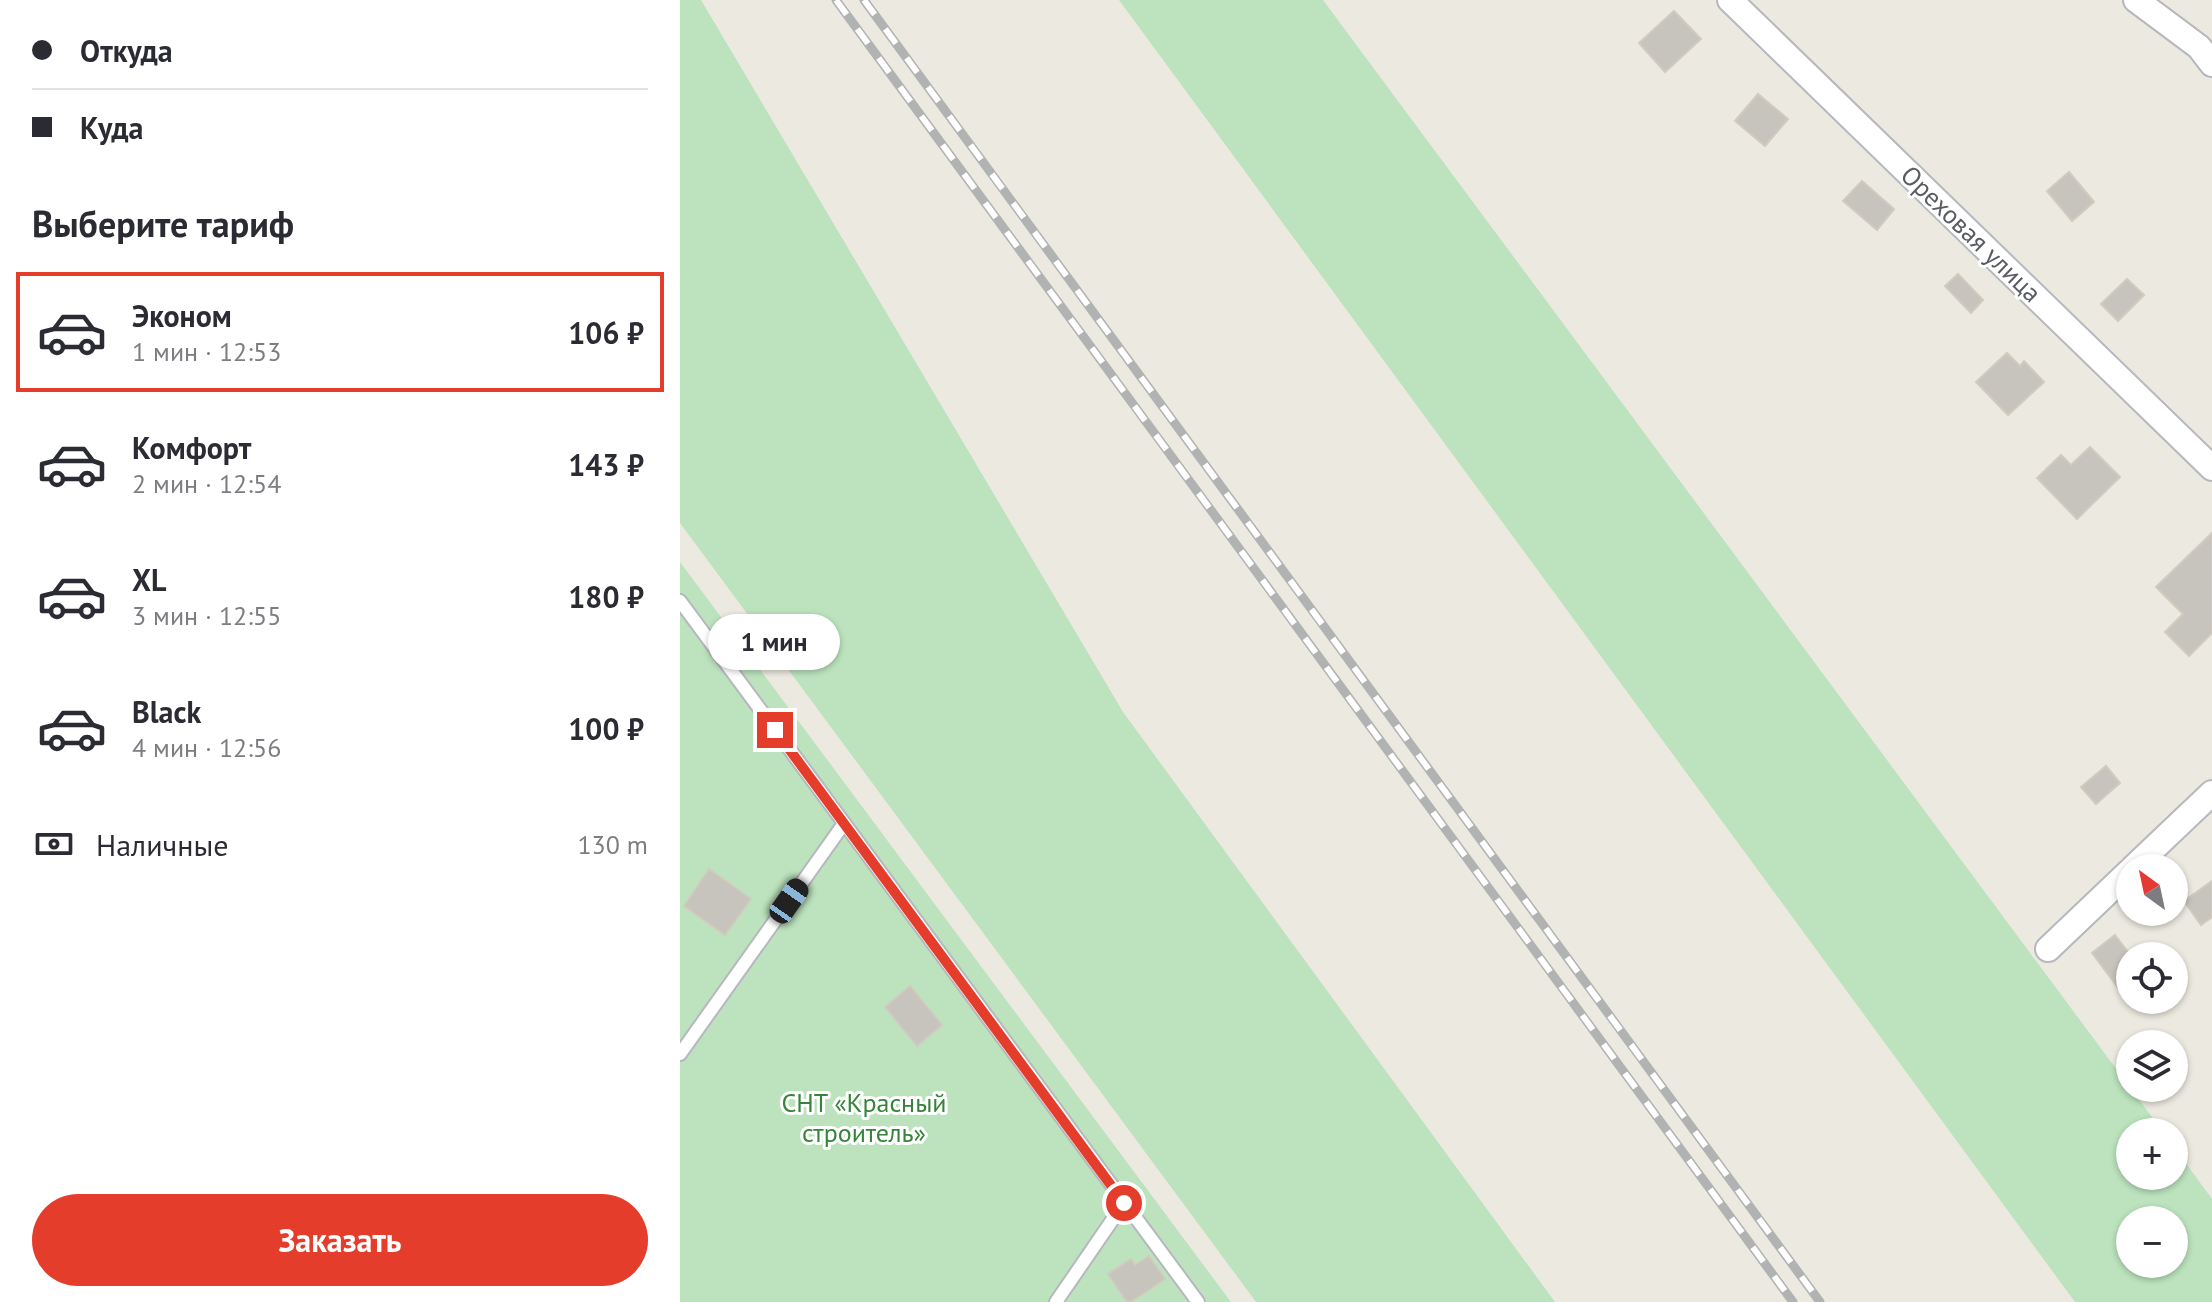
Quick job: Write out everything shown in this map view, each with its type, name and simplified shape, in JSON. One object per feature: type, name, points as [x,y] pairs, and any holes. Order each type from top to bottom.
[{"type":"street","name":"Ореховая улица","points":[[1730,0],[2212,468]]},
{"type":"street","points":[[2136,0],[2199,47],[2212,64]]},
{"type":"street","points":[[2149,854],[2212,793]]},
{"type":"street","points":[[2048,949],[2116,885]]},
{"type":"lane","points":[[680,601],[1198,1302]]},
{"type":"lane","points":[[680,624],[689,613]]},
{"type":"lane","points":[[680,1054],[843,825]]},
{"type":"lane","points":[[1056,1302],[1124,1203]]},
{"type":"green space","points":[[680,0],[701,0],[1123,712],[1555,1302],[1256,1302],[680,523]]},
{"type":"green space","points":[[1119,0],[1323,0],[2116,1069],[2116,1102],[2141,1102],[2153,1118],[2116,1118],[2116,1190],[2188,1190],[2188,1166],[2212,1199],[2212,1302],[2075,1302]]},
{"type":"green space","name":"СНТ «Красный строитель»","points":[[680,562],[1231,1302],[680,1302]]},
{"type":"building","points":[[1674,11],[1701,39],[1665,72],[1639,43]]},
{"type":"building","points":[[1758,94],[1788,119],[1765,146],[1735,121]]},
{"type":"building","points":[[2069,172],[2094,202],[2072,221],[2047,191]]},
{"type":"building","points":[[1862,181],[1894,209],[1877,230],[1843,201]]},
{"type":"building","points":[[1958,274],[1983,300],[1971,313],[1945,286]]},
{"type":"building","points":[[2127,279],[2144,295],[2118,321],[2101,304]]},
{"type":"building","points":[[2007,353],[2020,366],[2024,361],[2044,382],[2008,415],[1976,382]]},
{"type":"building","points":[[2090,447],[2120,477],[2077,519],[2037,478],[2061,455],[2071,465]]},
{"type":"building","points":[[2212,533],[2212,633],[2189,656],[2165,632],[2183,614],[2156,587]]},
{"type":"building","points":[[2106,766],[2120,783],[2096,804],[2081,787]]},
{"type":"building","points":[[709,869],[751,899],[725,935],[684,906]]},
{"type":"building","points":[[2212,881],[2212,917],[2201,925],[2188,907],[2188,898]]},
{"type":"building","points":[[2115,935],[2120,942],[2116,942],[2116,985],[2092,953]]},
{"type":"building","points":[[910,986],[942,1025],[917,1046],[885,1007]]},
{"type":"building","points":[[1149,1256],[1165,1279],[1127,1302],[1108,1274],[1131,1259],[1135,1265]]},
{"type":"railway","points":[[836,0],[1793,1302]]},
{"type":"railway","points":[[864,0],[1820,1302]]},
{"type":"route","points":[[775,730],[1124,1203]]}]
